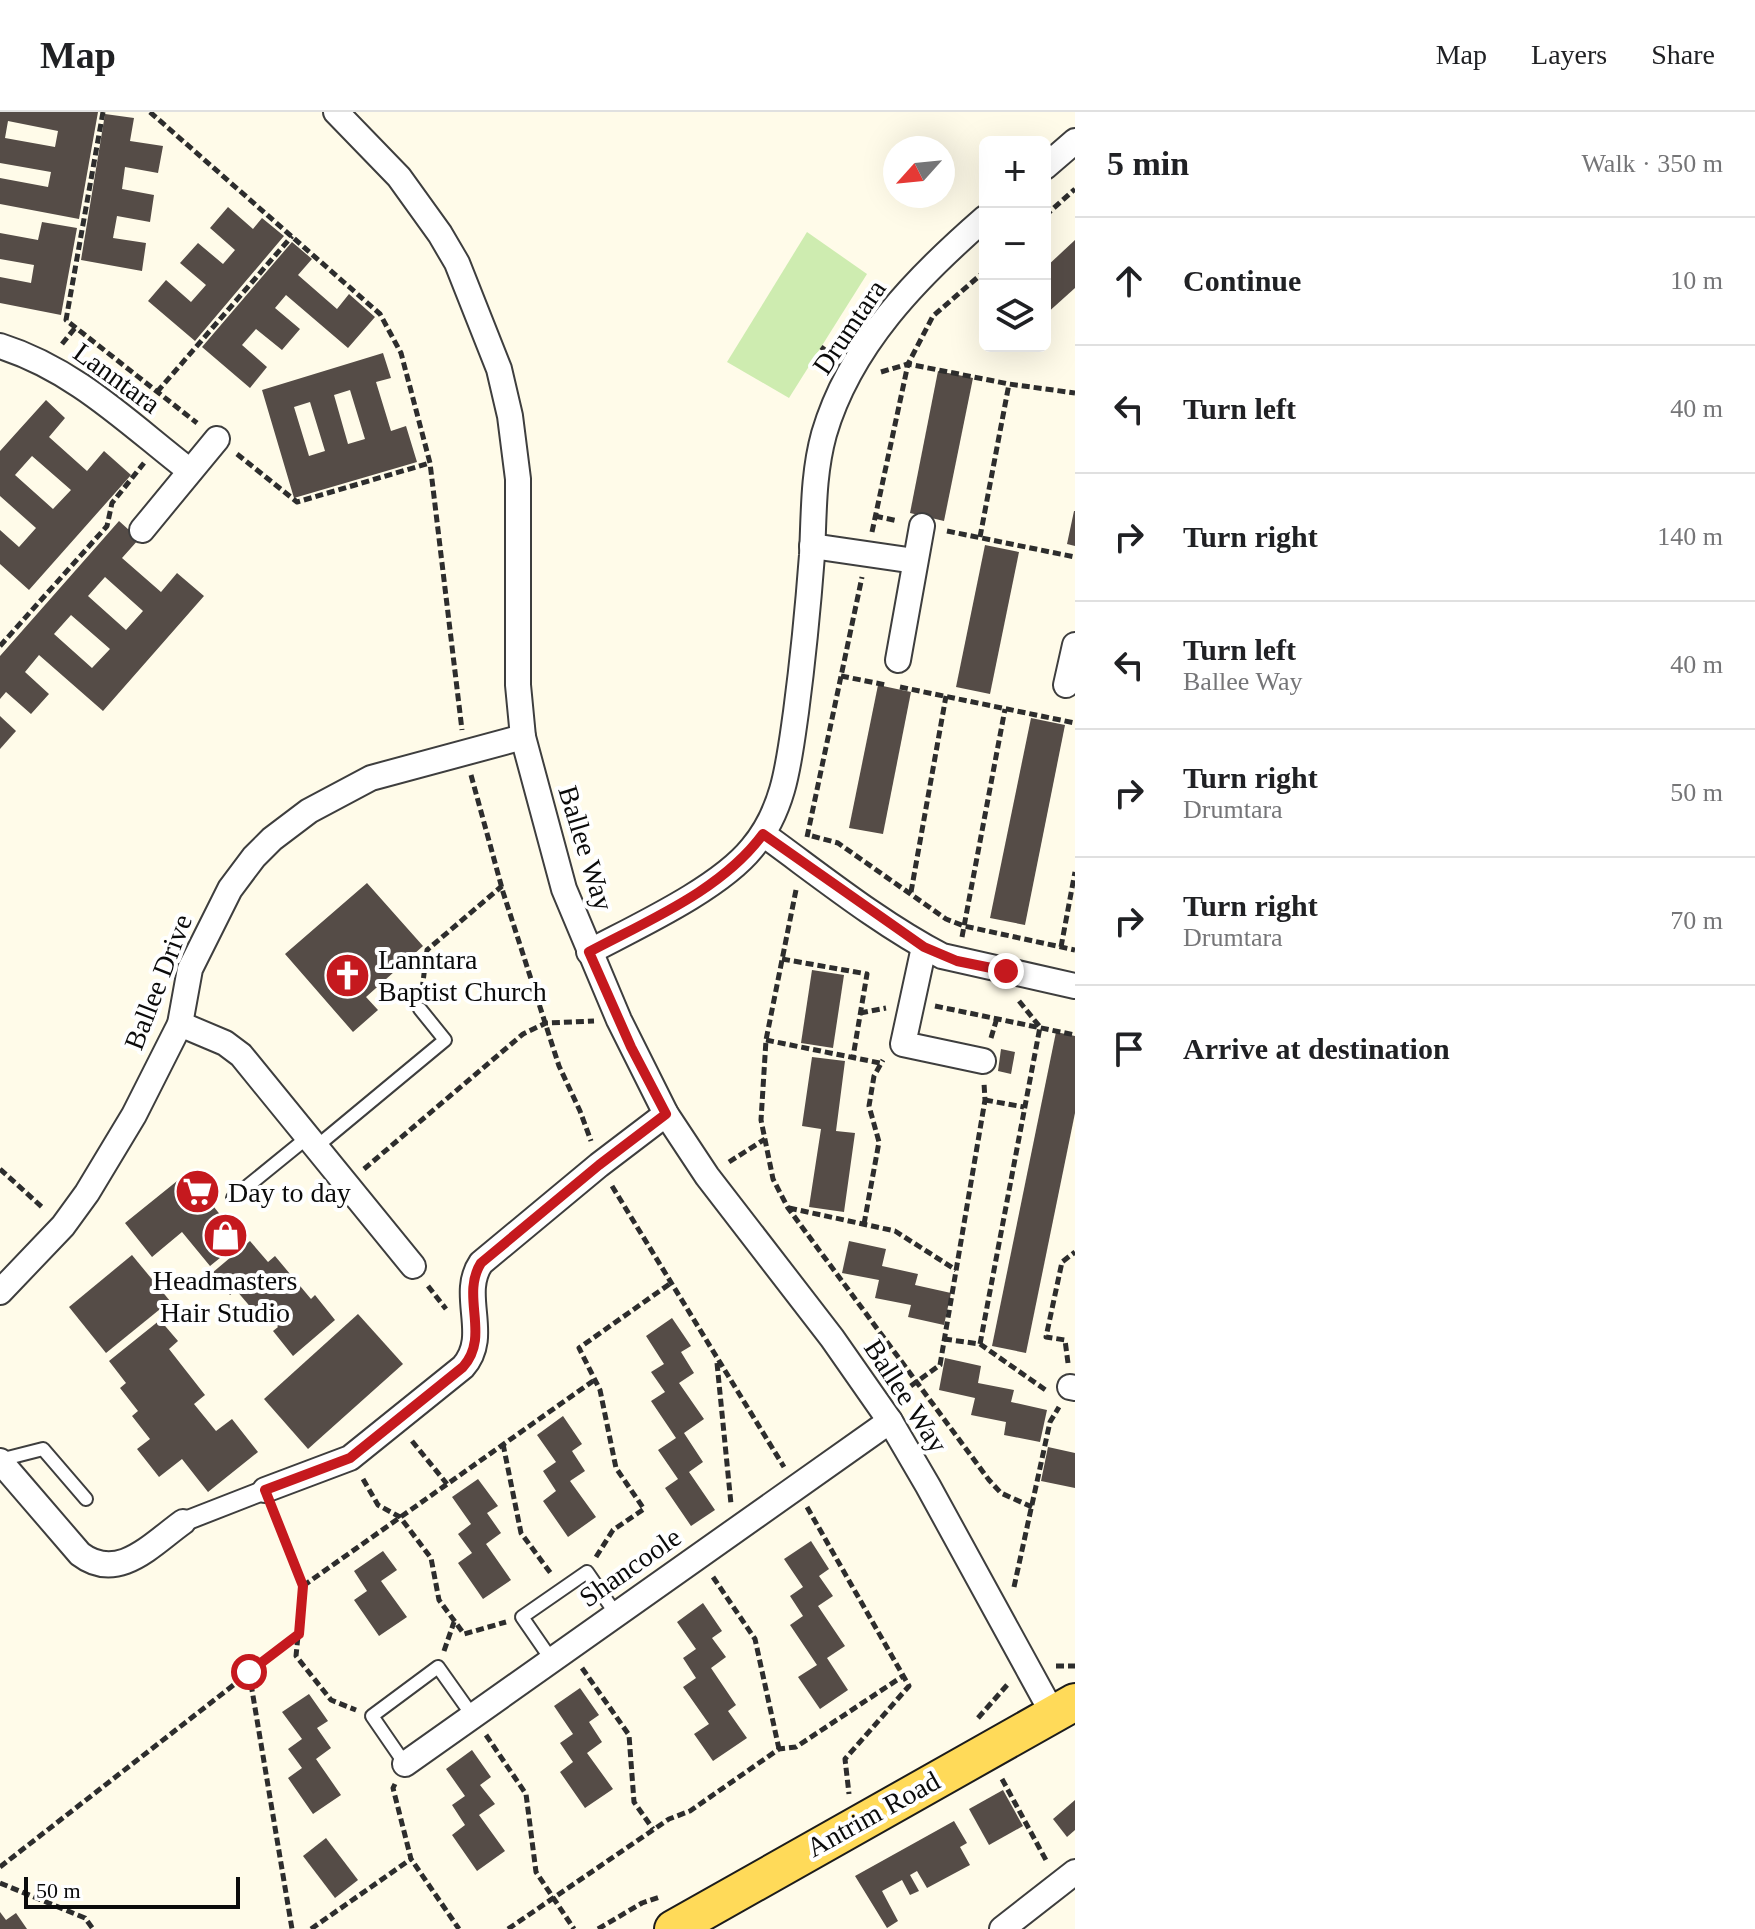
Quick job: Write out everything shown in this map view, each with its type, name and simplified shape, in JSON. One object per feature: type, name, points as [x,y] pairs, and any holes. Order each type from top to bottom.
[{"type":"main road","name":"Antrim Road","points":[[673,1929],[1064,1708]]},
{"type":"street","name":"Ballee Way","points":[[336,112],[399,177],[440,234],[457,263],[499,369],[510,416],[518,479],[518,685],[523,737],[564,889],[619,1020],[666,1114],[707,1176],[832,1338],[890,1421],[1000,1616],[1064,1708]]},
{"type":"street","points":[[1051,162],[1075,141]]},
{"type":"street","name":"Drumtara","points":[[589,952],[661,914],[736,865],[763,834],[776,810],[786,776],[804,657],[817,470],[833,408],[851,369],[877,331],[929,267],[979,223]]},
{"type":"street","name":"Lanntara","points":[[0,346],[63,373],[190,471]]},
{"type":"street","points":[[142,530],[217,439]]},
{"type":"street","points":[[898,660],[922,526]]},
{"type":"street","points":[[812,546],[915,561]]},
{"type":"street","points":[[1066,685],[1075,645]]},
{"type":"street","name":"Ballee Drive","points":[[0,1292],[63,1226],[87,1193],[134,1115],[180,1024],[190,969],[210,926],[242,872],[272,839],[328,799],[371,778],[523,737]]},
{"type":"street","points":[[763,834],[924,947],[957,961],[1075,986]]},
{"type":"street","points":[[924,947],[903,1044],[983,1061]]},
{"type":"street","points":[[180,1024],[225,1043],[241,1055],[413,1266]]},
{"type":"street","points":[[0,1460],[80,1554],[90,1562],[104,1566],[118,1565],[132,1558],[183,1522],[350,1458],[470,1359],[476,1336],[472,1285],[481,1263],[666,1114]]},
{"type":"street","name":"Shancoole","points":[[405,1764],[890,1421]]},
{"type":"street","points":[[1002,1929],[1067,1878]]},
{"type":"lane","points":[[233,1198],[445,1040],[420,1009]]},
{"type":"lane","points":[[0,1460],[43,1449],[86,1499]]},
{"type":"lane","points":[[560,1653],[522,1617],[587,1572],[616,1614]]},
{"type":"lane","points":[[405,1764],[372,1716],[438,1667],[472,1715]]},
{"type":"path","points":[[103,112],[66,320],[297,502],[430,463]]},
{"type":"path","points":[[1051,210],[1075,189]]},
{"type":"path","points":[[157,392],[292,236]]},
{"type":"path","points":[[908,364],[1009,384],[1075,393]]},
{"type":"path","points":[[980,537],[1009,384]]},
{"type":"path","points":[[0,646],[107,526],[112,503],[184,413]]},
{"type":"path","points":[[875,516],[1075,557]]},
{"type":"path","points":[[930,693],[1075,723]]},
{"type":"path","points":[[911,893],[946,696]]},
{"type":"path","points":[[957,961],[1005,709]]},
{"type":"path","points":[[807,835],[838,843],[946,919],[964,926],[1075,950]]},
{"type":"path","points":[[1061,947],[1075,872]]},
{"type":"path","points":[[420,1009],[427,950],[502,886]]},
{"type":"path","points":[[782,959],[867,974],[853,1057]]},
{"type":"path","points":[[1006,971],[1019,1001],[1040,1027]]},
{"type":"path","points":[[917,1382],[940,1365],[985,1100],[983,1061],[997,1018],[1075,1035]]},
{"type":"path","points":[[346,1184],[523,1034],[546,1023],[619,1020]]},
{"type":"path","points":[[980,1344],[1040,1027]]},
{"type":"path","points":[[766,1040],[880,1063]]},
{"type":"path","points":[[864,1224],[879,1142],[869,1106],[874,1076],[880,1063],[903,1044]]},
{"type":"path","points":[[985,1100],[1024,1107]]},
{"type":"path","points":[[707,1176],[765,1139]]},
{"type":"path","points":[[0,1169],[63,1226]]},
{"type":"path","points":[[788,1208],[895,1231],[956,1270]]},
{"type":"path","points":[[1059,1339],[1046,1337],[1062,1262],[1075,1252]]},
{"type":"path","points":[[413,1266],[474,1346]]},
{"type":"path","points":[[587,1572],[613,1530],[644,1509],[616,1468],[600,1390],[579,1348],[671,1283]]},
{"type":"path","points":[[944,1339],[980,1344],[1050,1393],[1073,1388]]},
{"type":"path","points":[[717,1358],[734,1531]]},
{"type":"path","points":[[303,1586],[593,1381]]},
{"type":"path","points":[[1000,1616],[1011,1600],[1050,1422],[1073,1388]]},
{"type":"path","points":[[396,1421],[447,1484]]},
{"type":"path","points":[[503,1444],[521,1533],[563,1589]]},
{"type":"path","points":[[350,1458],[378,1505],[400,1517],[431,1558],[439,1600],[464,1634],[522,1617]]},
{"type":"path","points":[[265,1490],[303,1586],[296,1656],[331,1700],[372,1716]]},
{"type":"path","points":[[698,1555],[755,1639],[779,1749]]},
{"type":"path","points":[[438,1667],[455,1621]]},
{"type":"path","points":[[0,1867],[299,1634]]},
{"type":"path","points":[[560,1653],[629,1735],[634,1802],[653,1829]]},
{"type":"path","points":[[249,1672],[292,1929]]},
{"type":"path","points":[[508,1929],[653,1829],[690,1811],[779,1749],[796,1747],[903,1676]]},
{"type":"path","points":[[472,1715],[526,1794],[536,1872],[574,1929]]},
{"type":"path","points":[[985,1751],[1067,1878]]},
{"type":"path","points":[[405,1764],[393,1788],[411,1859],[459,1929]]},
{"type":"path","points":[[311,1929],[411,1859]]},
{"type":"path","points":[[0,1883],[85,1918],[92,1929]]},
{"type":"green space","points":[[807,232],[867,274],[789,398],[727,362]]},
{"type":"building","points":[[0,112],[98,112],[79,219],[0,204],[0,178],[48,187],[51,172],[0,163]],"holes":[[[8,121],[58,131],[55,147],[5,138]]]},
{"type":"building","points":[[105,114],[134,118],[130,141],[163,146],[158,173],[125,167],[122,189],[154,195],[150,222],[117,216],[113,238],[146,243],[142,271],[81,260]]},
{"type":"building","points":[[228,207],[253,229],[262,218],[284,236],[195,341],[148,301],[166,280],[191,302],[206,285],[180,263],[198,243],[223,264],[235,250],[210,228]]},
{"type":"building","points":[[42,222],[77,228],[61,315],[0,303],[0,277],[31,283],[34,265],[0,259],[0,233],[38,240]]},
{"type":"building","points":[[1075,240],[1075,288],[1051,310],[1051,280],[1051,262]]},
{"type":"building","points":[[292,242],[312,259],[298,275],[337,309],[349,294],[375,317],[348,348],[286,295],[275,308],[300,329],[282,350],[256,329],[242,345],[267,367],[250,388],[202,347]]},
{"type":"building","points":[[383,353],[391,378],[376,382],[391,431],[406,426],[417,462],[294,498],[262,390]],"holes":[[[350,390],[365,439],[348,444],[334,395]],[[310,402],[325,451],[309,456],[294,407]]]},
{"type":"building","points":[[938,371],[973,378],[944,521],[910,513]]},
{"type":"building","points":[[46,400],[65,418],[49,437],[87,471],[104,451],[131,475],[29,590],[0,564],[0,530],[19,547],[36,528],[0,496],[0,451]],"holes":[[[32,456],[71,490],[53,509],[15,475]]]},
{"type":"building","points":[[1075,511],[1075,546],[1067,544]]},
{"type":"building","points":[[119,521],[139,539],[122,558],[161,592],[177,573],[204,596],[103,711],[39,655],[25,672],[49,694],[31,714],[6,692],[0,699],[0,656]],"holes":[[[105,577],[143,611],[126,630],[88,596]],[[71,615],[110,649],[92,668],[54,634]]]},
{"type":"building","points":[[985,545],[1019,552],[990,694],[956,687]]},
{"type":"building","points":[[878,685],[911,692],[883,834],[849,828]]},
{"type":"building","points":[[0,716],[16,731],[0,749]]},
{"type":"building","points":[[1031,718],[1065,725],[1025,925],[990,918]]},
{"type":"building","name":"Lanntara Baptist Church","points":[[367,883],[423,946],[366,997],[378,1010],[353,1032],[285,954]]},
{"type":"building","points":[[812,970],[844,975],[833,1048],[801,1043]]},
{"type":"building","points":[[1056,1032],[1075,1036],[1075,1113],[1026,1353],[992,1346]]},
{"type":"building","points":[[1001,1049],[1015,1052],[1011,1074],[998,1071]]},
{"type":"building","points":[[812,1057],[845,1061],[836,1131],[855,1133],[844,1212],[809,1207],[821,1129],[802,1126]]},
{"type":"building","points":[[187,1173],[241,1241],[210,1266],[182,1232],[152,1257],[125,1223]]},
{"type":"building","points":[[250,1241],[268,1262],[275,1256],[311,1299],[315,1295],[335,1320],[293,1356],[273,1331],[278,1327],[260,1305],[253,1310],[236,1290],[230,1295],[212,1273]]},
{"type":"building","points":[[849,1241],[886,1249],[882,1266],[918,1274],[915,1285],[951,1293],[944,1325],[908,1317],[911,1305],[875,1298],[879,1280],[842,1273]]},
{"type":"building","points":[[132,1255],[170,1301],[106,1353],[69,1307]]},
{"type":"building","points":[[358,1314],[403,1364],[308,1449],[264,1399]]},
{"type":"building","points":[[672,1318],[691,1346],[681,1352],[694,1373],[679,1383],[704,1419],[684,1433],[703,1462],[689,1472],[715,1510],[691,1526],[665,1488],[678,1479],[658,1450],[676,1438],[651,1401],[665,1392],[651,1372],[664,1364],[646,1336]]},
{"type":"building","points":[[160,1320],[178,1341],[169,1349],[205,1395],[194,1404],[216,1431],[232,1419],[258,1452],[208,1492],[182,1459],[159,1477],[137,1449],[150,1439],[132,1416],[138,1411],[120,1388],[126,1383],[109,1361]]},
{"type":"building","points":[[945,1358],[981,1366],[978,1383],[1014,1390],[1011,1402],[1047,1410],[1040,1442],[1004,1435],[1006,1422],[971,1415],[975,1398],[939,1390]]},
{"type":"building","points":[[563,1416],[582,1444],[572,1451],[585,1471],[570,1481],[596,1517],[568,1537],[543,1501],[556,1491],[543,1471],[556,1462],[537,1435]]},
{"type":"building","points":[[1048,1447],[1075,1453],[1075,1488],[1041,1481]]},
{"type":"building","points":[[478,1479],[498,1506],[487,1513],[501,1533],[486,1544],[511,1580],[483,1599],[458,1563],[472,1553],[458,1534],[471,1524],[452,1497]]},
{"type":"building","points":[[811,1541],[829,1569],[819,1576],[833,1596],[818,1606],[845,1646],[827,1658],[848,1690],[820,1709],[798,1677],[817,1665],[790,1625],[803,1616],[790,1596],[803,1587],[784,1559]]},
{"type":"building","points":[[383,1551],[397,1570],[381,1581],[407,1617],[379,1636],[354,1600],[367,1591],[354,1571]]},
{"type":"building","points":[[703,1603],[722,1631],[712,1638],[726,1657],[711,1668],[736,1705],[728,1711],[747,1738],[713,1761],[694,1734],[709,1724],[683,1687],[696,1678],[683,1658],[696,1649],[677,1622]]},
{"type":"building","points":[[580,1688],[599,1715],[589,1722],[602,1742],[587,1753],[613,1789],[585,1808],[560,1772],[573,1762],[560,1743],[573,1734],[554,1706]]},
{"type":"building","points":[[309,1694],[328,1721],[317,1728],[331,1748],[316,1759],[341,1795],[313,1814],[288,1778],[302,1768],[288,1749],[302,1739],[282,1712]]},
{"type":"building","points":[[472,1750],[491,1777],[480,1785],[495,1804],[479,1815],[505,1851],[477,1871],[452,1835],[465,1825],[452,1805],[465,1796],[446,1769]]},
{"type":"building","points":[[1003,1790],[1023,1826],[989,1845],[969,1809]]},
{"type":"building","points":[[1075,1800],[1075,1830],[1067,1837],[1053,1819]]},
{"type":"building","points":[[954,1821],[967,1843],[960,1847],[970,1865],[927,1888],[917,1871],[910,1875],[919,1891],[910,1895],[902,1880],[882,1891],[898,1921],[887,1928],[855,1876]]},
{"type":"building","points":[[326,1838],[358,1880],[335,1898],[303,1856]]},
{"type":"building","points":[[0,1912],[6,1920],[16,1913],[27,1929],[0,1929]]},
{"type":"place","name":"Lanntara Baptist Church","points":[[347,975]]},
{"type":"place","name":"Day to day","points":[[197,1192]]},
{"type":"place","name":"Headmasters Hair Studio","points":[[225,1235]]},
{"type":"route","points":[[249,1672],[299,1634],[303,1586],[265,1490],[350,1458],[463,1367],[470,1359],[476,1341],[472,1285],[481,1263],[666,1114],[631,1047],[589,952],[661,914],[714,881],[736,865],[763,834],[924,947],[957,961],[1006,971]]}]
